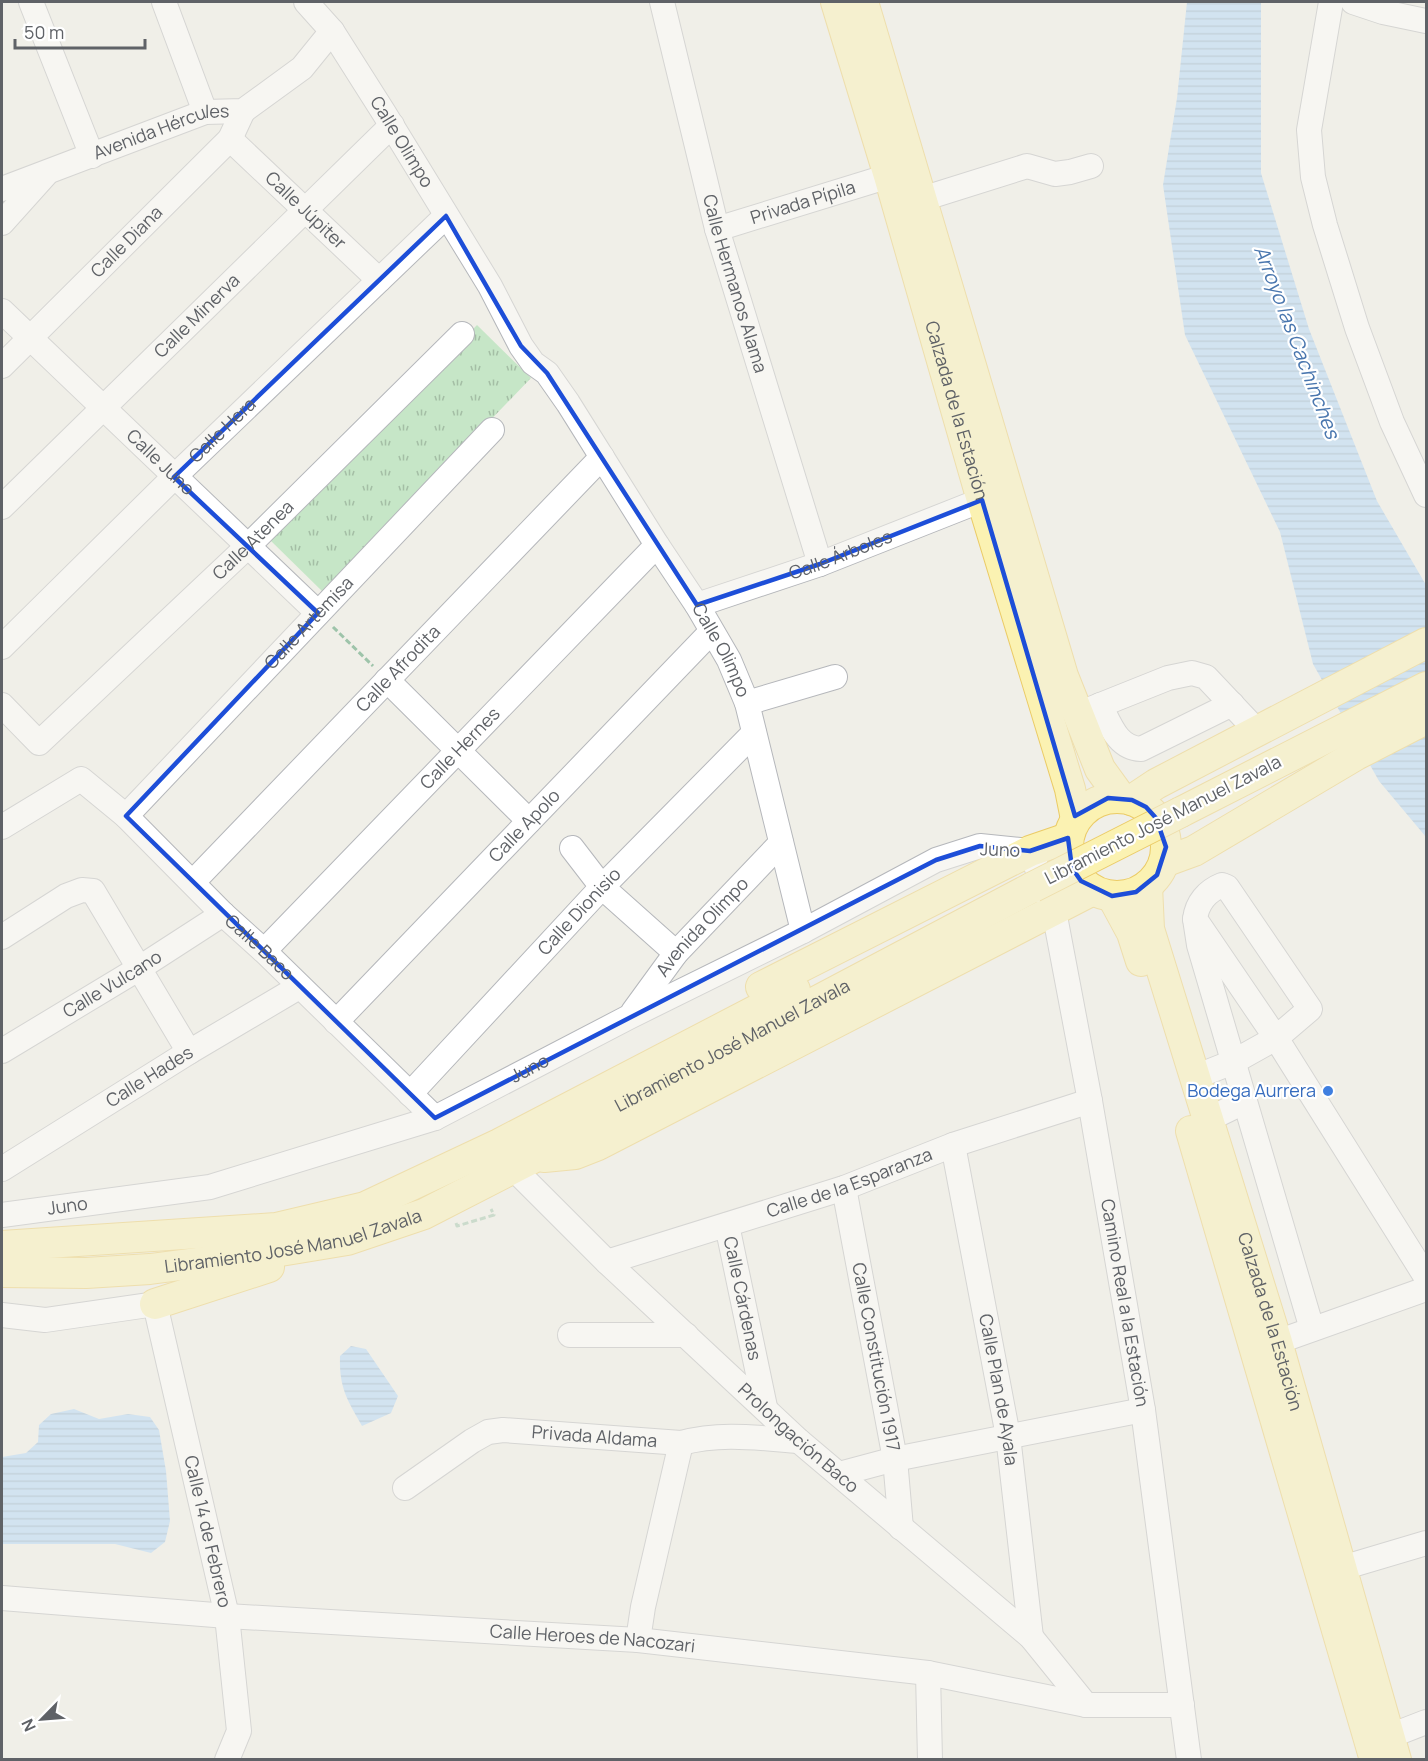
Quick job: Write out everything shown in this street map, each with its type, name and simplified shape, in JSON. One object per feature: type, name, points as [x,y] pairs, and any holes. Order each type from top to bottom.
[{"type":"main road","name":"Calzada de la Estación","points":[[836,2],[889,176],[982,500],[1070,789],[1072,828]]},
{"type":"main road","name":"Calzada de la Estación","points":[[863,2],[1063,676],[1089,710],[1100,769],[1126,799]]},
{"type":"main road","points":[[1126,799],[1257,731],[1335,710],[1426,643]]},
{"type":"main road","name":"Libramiento José Manuel Zavala","points":[[2,1245],[276,1228],[365,1207],[499,1144],[550,1116],[606,1090],[685,1046],[1029,870],[1175,804],[1335,710],[1426,663]]},
{"type":"main road","name":"Libramiento José Manuel Zavala","points":[[1335,710],[1426,687]]},
{"type":"main road","points":[[1164,862],[1194,851],[1356,755],[1426,719]]},
{"type":"main road","points":[[524,1163],[575,1154],[598,1145],[1054,911],[1103,893],[1130,894],[1147,886],[1157,875],[1164,862],[1166,847],[1164,832],[1146,807],[1126,799],[1108,798],[1095,802],[1085,809],[1072,828],[1029,870]]},
{"type":"main road","points":[[1072,828],[1068,853],[1072,868],[1081,881],[1103,893]]},
{"type":"main road","name":"Libramiento José Manuel Zavala","points":[[2,1272],[86,1273],[150,1269],[250,1256],[347,1240],[424,1214],[524,1163],[609,1111],[1029,870]]},
{"type":"main road","name":"Calzada de la Estación","points":[[1147,886],[1149,929],[1209,1119],[1265,1344],[1387,1752]]},
{"type":"main road","name":"Calzada de la Estación","points":[[1103,893],[1132,933],[1265,1344],[1342,1568],[1387,1752]]},
{"type":"main road","points":[[155,1304],[347,1240]]},
{"type":"street","points":[[31,2],[93,156]]},
{"type":"street","points":[[164,2],[205,112]]},
{"type":"street","name":"Calle Olimpo","points":[[306,2],[332,31],[490,286],[521,346],[533,363],[547,374],[568,403],[697,605],[729,660],[747,703],[803,931]]},
{"type":"street","name":"Calle Hermanos Alama","points":[[662,2],[717,229],[820,564]]},
{"type":"street","points":[[1331,2],[1309,130],[1313,177],[1325,225],[1357,328],[1392,422],[1426,495]]},
{"type":"street","points":[[1353,2],[1383,12],[1426,21]]},
{"type":"street","name":"Avenida Hércules","points":[[2,189],[205,112],[243,111],[302,68],[332,31]]},
{"type":"street","name":"Calle Diana","points":[[2,366],[230,139],[243,111]]},
{"type":"street","name":"Calle Minerva","points":[[2,507],[392,125]]},
{"type":"street","name":"Calle Júpiter","points":[[230,139],[379,280]]},
{"type":"street","points":[[922,199],[1027,166],[1055,174],[1091,166]]},
{"type":"street","points":[[2,223],[48,172]]},
{"type":"street","name":"Privada Pípila","points":[[717,229],[889,176]]},
{"type":"street","name":"Calle Hera","points":[[2,647],[174,477],[446,216]]},
{"type":"street","name":"Calle Juno","points":[[2,311],[318,613]]},
{"type":"street","name":"Calle Atenea","points":[[2,705],[39,743],[248,546],[462,334]]},
{"type":"street","name":"Calle Artemisa","points":[[126,816],[492,430]]},
{"type":"street","name":"Calle Afrodita","points":[[193,882],[602,457]]},
{"type":"street","name":"Calle Árboles","points":[[697,605],[820,564],[982,500]]},
{"type":"street","name":"Calle Hernes","points":[[264,951],[657,545]]},
{"type":"street","name":"Calle Apolo","points":[[336,1022],[711,632]]},
{"type":"street","points":[[1232,704],[1140,749],[1130,748],[1120,741],[1089,710],[1168,678],[1192,673],[1206,677],[1232,704],[1257,731]]},
{"type":"street","points":[[747,703],[835,676]]},
{"type":"street","points":[[387,680],[529,821]]},
{"type":"street","name":"Calle Dionisio","points":[[410,1094],[602,887],[754,733]]},
{"type":"street","name":"Calle Baco","points":[[2,827],[81,779],[126,816],[223,914],[435,1118]]},
{"type":"street","name":"Avenida Olimpo","points":[[629,1017],[676,953],[781,843]]},
{"type":"street","name":"Juno","points":[[2,1215],[210,1187],[435,1118],[936,861],[980,846],[1029,870]]},
{"type":"street","points":[[572,848],[602,887],[676,953]]},
{"type":"street","name":"Camino Real a la Estación","points":[[1029,870],[1054,911],[1090,1101],[1143,1410],[1189,1760]]},
{"type":"street","points":[[1195,1077],[1233,1062],[1276,1038],[1310,1009],[1227,886],[1222,885],[1216,887],[1199,902],[1196,908],[1199,945],[1233,1062],[1244,1102],[1312,1329]]},
{"type":"street","points":[[2,937],[66,896],[82,890],[93,891],[189,1052]]},
{"type":"street","name":"Calle Vulcano","points":[[2,1051],[138,969],[223,914]]},
{"type":"street","points":[[1196,919],[1276,1038],[1426,1277]]},
{"type":"street","name":"Calle Hades","points":[[2,1169],[189,1052],[299,987]]},
{"type":"street","name":"Calle de la Esparanza","points":[[607,1262],[844,1188],[953,1145],[1090,1101]]},
{"type":"street","points":[[1209,1119],[1244,1102]]},
{"type":"street","name":"Calle Plan de Ayala","points":[[953,1145],[1008,1436],[1031,1637]]},
{"type":"street","name":"Prolongación Baco","points":[[524,1163],[607,1262],[799,1441],[1031,1637],[1086,1705]]},
{"type":"street","name":"Calle Constitución 1917","points":[[844,1188],[895,1459],[901,1528]]},
{"type":"street","name":"Calle Cárdenas","points":[[727,1226],[765,1407]]},
{"type":"street","points":[[1265,1344],[1426,1290]]},
{"type":"street","points":[[2,1316],[45,1320],[155,1304]]},
{"type":"street","name":"Calle 14 de Febrero","points":[[155,1304],[228,1616],[239,1731],[227,1760]]},
{"type":"street","points":[[570,1335],[686,1335]]},
{"type":"street","points":[[839,1474],[895,1459],[1143,1410]]},
{"type":"street","name":"Privada Aldama","points":[[405,1488],[488,1432],[503,1430],[681,1443],[703,1437],[731,1435],[799,1441]]},
{"type":"street","points":[[638,1640],[643,1607],[681,1443]]},
{"type":"street","points":[[1342,1568],[1426,1543]]},
{"type":"street","name":"Calle Heroes de Nacozari","points":[[2,1598],[228,1616],[638,1640],[928,1673],[1086,1705],[1182,1705]]},
{"type":"street","points":[[928,1673],[930,1760]]},
{"type":"street","points":[[1387,1752],[1426,1722]]},
{"type":"path","points":[[318,613],[387,680]]},
{"type":"path","points":[[457,1226],[494,1215],[491,1209]]},
{"type":"highlighted area","points":[[446,216],[521,346],[547,373],[697,605],[820,564],[982,500],[1075,816],[1108,798],[1132,800],[1146,807],[1156,818],[1166,847],[1157,875],[1136,892],[1112,896],[1081,881],[1072,868],[1068,838],[1030,851],[980,846],[936,860],[435,1118],[126,816],[318,613],[174,477]]},
{"type":"green space","points":[[477,325],[531,378],[324,593],[270,540]]},
{"type":"water","name":"Arroyo las Cachinches","points":[[1187,2],[1261,2],[1261,173],[1309,329],[1377,501],[1426,585],[1426,837],[1379,781],[1313,664],[1280,532],[1185,335],[1163,185],[1177,98]]},
{"type":"water","points":[[351,1346],[366,1349],[398,1396],[391,1413],[362,1426],[348,1400],[341,1377],[340,1356]]},
{"type":"water","points":[[74,1409],[99,1419],[128,1414],[150,1417],[159,1430],[166,1471],[170,1521],[165,1542],[151,1553],[115,1544],[2,1544],[2,1457],[26,1453],[38,1442],[39,1425],[51,1414]]},
{"type":"place","name":"Bodega Aurrera","points":[[1328,1091]]}]
